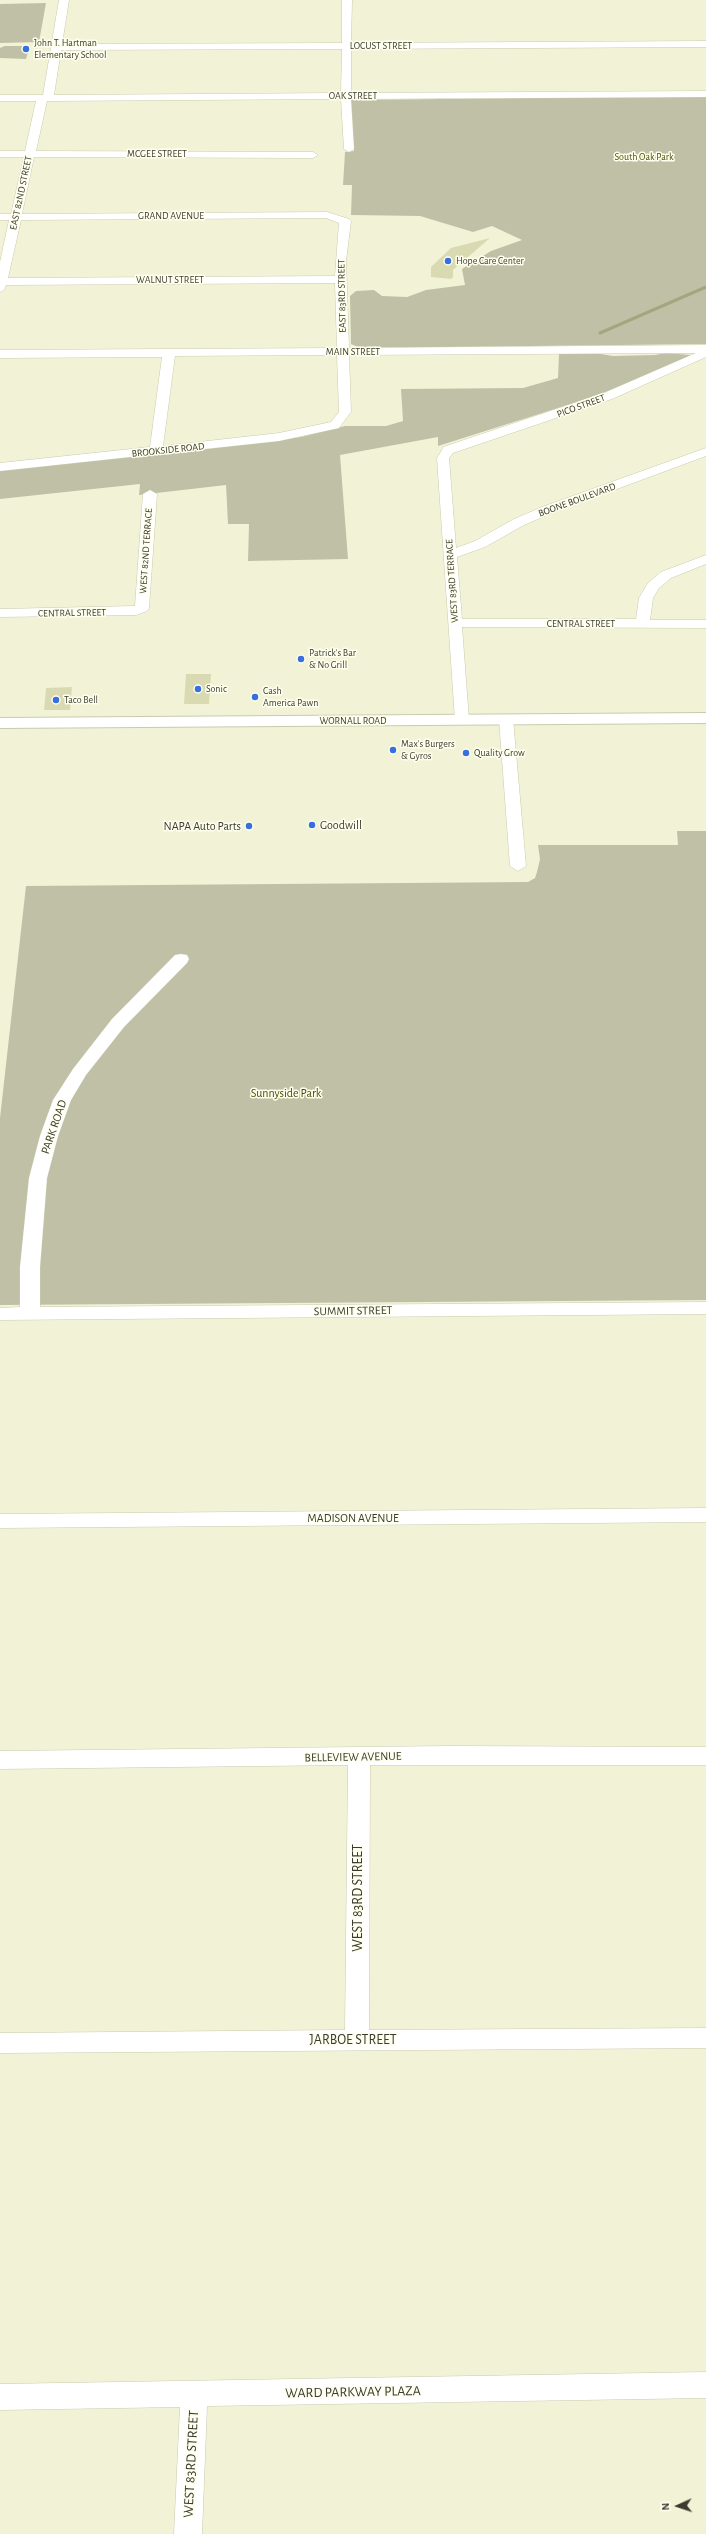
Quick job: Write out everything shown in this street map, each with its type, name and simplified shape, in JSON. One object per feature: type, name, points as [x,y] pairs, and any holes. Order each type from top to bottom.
[{"type":"main road","name":"WORNALL ROAD","points":[[0,724],[706,718]]},
{"type":"street","name":"EAST 82ND STREET","points":[[0,284],[29,154],[45,98],[64,0]]},
{"type":"street","points":[[347,0],[346,96],[349,149]]},
{"type":"street","name":"LOCUST STREET","points":[[56,47],[706,44]]},
{"type":"street","name":"OAK STREET","points":[[0,98],[706,94]]},
{"type":"street","name":"MCGEE STREET","points":[[0,154],[313,155]]},
{"type":"street","name":"GRAND AVENUE","points":[[0,216],[327,215],[341,218]]},
{"type":"street","name":"EAST 83RD STREET","points":[[341,218],[345,221],[340,260],[343,352]]},
{"type":"street","name":"WALNUT STREET","points":[[0,284],[341,279]]},
{"type":"street","name":"MAIN STREET","points":[[0,354],[706,349]]},
{"type":"street","name":"BROOKSIDE ROAD","points":[[0,467],[156,452],[279,437],[335,426],[341,420],[345,412],[343,352]]},
{"type":"street","points":[[156,452],[169,353]]},
{"type":"street","name":"PICO STREET","points":[[452,447],[608,396],[706,353]]},
{"type":"street","name":"WEST 83RD TERRACE","points":[[452,447],[443,458],[462,720]]},
{"type":"street","name":"BOONE BOULEVARD","points":[[450,555],[480,544],[519,522],[547,510],[706,452]]},
{"type":"street","name":"WEST 82ND TERRACE","points":[[142,608],[150,494]]},
{"type":"street","points":[[642,624],[646,598],[653,586],[666,575],[706,558]]},
{"type":"street","name":"CENTRAL STREET","points":[[0,613],[136,611],[142,608]]},
{"type":"street","name":"CENTRAL STREET","points":[[455,622],[706,624]]},
{"type":"street","points":[[506,719],[518,866]]},
{"type":"street","name":"PARK ROAD","points":[[30,1314],[30,1267],[38,1178],[49,1136],[62,1100],[79,1073],[118,1023],[181,959]]},
{"type":"street","name":"SUMMIT STREET","points":[[0,1314],[706,1308]]},
{"type":"street","name":"MADISON AVENUE","points":[[0,1521],[706,1515]]},
{"type":"street","name":"BELLEVIEW AVENUE","points":[[0,1760],[706,1756]]},
{"type":"street","name":"WEST 83RD STREET","points":[[357,2039],[359,1757]]},
{"type":"street","name":"JARBOE STREET","points":[[0,2043],[357,2039],[706,2038]]},
{"type":"street","name":"WARD PARKWAY PLAZA","points":[[0,2397],[706,2386]]},
{"type":"street","name":"WEST 83RD STREET","points":[[188,2534],[194,2395]]},
{"type":"green space","points":[[46,3],[39,42],[0,43],[0,4]]},
{"type":"green space","points":[[5,46],[30,46],[26,59],[0,58],[0,48]]},
{"type":"green space","name":"South Oak Park","points":[[706,96],[706,344],[360,348],[351,344],[350,296],[356,291],[374,290],[382,296],[407,297],[426,290],[465,285],[462,269],[491,251],[522,240],[492,226],[473,232],[420,216],[351,215],[352,185],[343,185],[345,152],[354,151],[350,100]]},
{"type":"green space","points":[[595,353],[613,356],[655,355],[666,353],[691,355],[690,357],[596,396],[438,446],[438,437],[340,455],[348,559],[248,561],[249,524],[228,524],[226,485],[139,495],[140,484],[0,499],[0,470],[224,447],[301,437],[345,426],[386,426],[403,421],[401,389],[523,388],[558,378],[559,354]]},
{"type":"green space","name":"Sunnyside Park","points":[[677,831],[706,831],[706,1300],[0,1305],[0,1118],[26,886],[528,882],[535,878],[537,872],[540,859],[538,845],[678,845]]},
{"type":"building","name":"Hope Care Center","points":[[490,238],[453,270],[453,277],[451,279],[431,277],[431,267],[451,248]]},
{"type":"building","name":"Sonic","points":[[186,674],[211,674],[209,704],[184,704]]},
{"type":"building","name":"Taco Bell","points":[[72,687],[70,710],[44,710],[46,688]]},
{"type":"waterway","points":[[600,333],[706,287]]},
{"type":"place","name":"John T. Hartman Elementary School","points":[[26,49]]},
{"type":"place","name":"Hope Care Center","points":[[448,261]]},
{"type":"place","name":"Patrick's Bar & No Grill","points":[[301,659]]},
{"type":"place","name":"Sonic","points":[[198,689]]},
{"type":"place","name":"Cash America Pawn","points":[[255,697]]},
{"type":"place","name":"Taco Bell","points":[[56,700]]},
{"type":"place","name":"Max's Burgers & Gyros","points":[[393,750]]},
{"type":"place","name":"Quality Grow","points":[[466,753]]},
{"type":"place","name":"Goodwill","points":[[312,825]]},
{"type":"place","name":"NAPA Auto Parts","points":[[249,826]]}]
